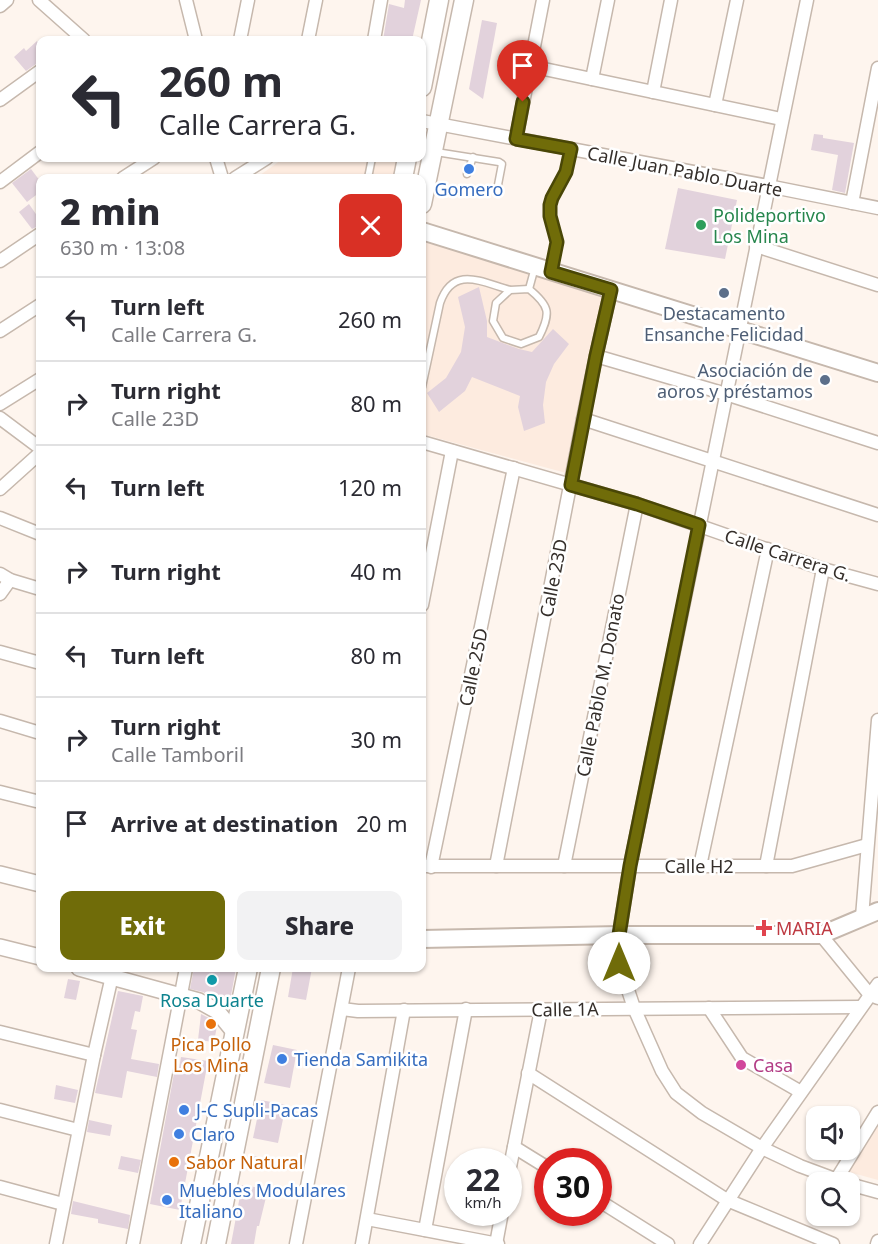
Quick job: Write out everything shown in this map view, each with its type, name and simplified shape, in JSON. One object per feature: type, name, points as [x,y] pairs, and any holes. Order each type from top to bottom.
[{"type":"main road","points":[[426,67],[439,0]]},
{"type":"main road","points":[[426,183],[432,152],[430,122],[464,0]]},
{"type":"main road","points":[[426,232],[878,373]]},
{"type":"main road","points":[[426,939],[619,935],[821,935],[878,911]]},
{"type":"main road","points":[[192,1244],[247,972]]},
{"type":"main road","points":[[216,1244],[270,972]]},
{"type":"street","points":[[0,6],[8,0]]},
{"type":"street","points":[[39,0],[79,36]]},
{"type":"street","points":[[186,0],[195,36]]},
{"type":"street","points":[[241,36],[248,0]]},
{"type":"street","points":[[309,36],[316,0]]},
{"type":"street","points":[[375,36],[381,0]]},
{"type":"street","points":[[516,139],[543,0]]},
{"type":"street","points":[[592,79],[608,0]]},
{"type":"street","points":[[653,92],[671,0]]},
{"type":"street","points":[[716,105],[737,0]]},
{"type":"street","points":[[807,0],[630,866],[619,935],[619,963],[633,1008],[662,1071],[676,1093],[702,1113],[762,1148],[817,1172]]},
{"type":"street","points":[[530,66],[782,118]]},
{"type":"street","points":[[852,203],[878,68]]},
{"type":"street","points":[[0,100],[36,74]]},
{"type":"street","name":"Calle Juan Pablo Duarte","points":[[430,122],[878,208]]},
{"type":"street","points":[[0,182],[36,156]]},
{"type":"street","points":[[129,174],[148,162]]},
{"type":"street","points":[[241,174],[261,162]]},
{"type":"street","points":[[0,261],[36,237]]},
{"type":"street","points":[[756,246],[878,285]]},
{"type":"street","name":"Calle 23D","points":[[496,866],[583,419],[611,290]]},
{"type":"street","points":[[0,331],[36,308]]},
{"type":"street","points":[[596,356],[878,442]]},
{"type":"street","points":[[0,404],[36,382]]},
{"type":"street","points":[[0,418],[36,445]]},
{"type":"street","points":[[583,419],[878,515]]},
{"type":"street","name":"Calle Carrera G.","points":[[426,443],[637,504],[823,569],[878,584]]},
{"type":"street","points":[[426,584],[452,451]]},
{"type":"street","points":[[0,489],[36,457]]},
{"type":"street","name":"Calle 25D","points":[[426,867],[514,468]]},
{"type":"street","name":"Calle Pablo M. Donato","points":[[564,866],[637,504]]},
{"type":"street","points":[[0,518],[36,532]]},
{"type":"street","points":[[700,866],[768,549]]},
{"type":"street","points":[[766,866],[823,569]]},
{"type":"street","points":[[0,594],[5,577],[36,588]]},
{"type":"street","points":[[0,652],[36,662]]},
{"type":"street","points":[[862,917],[878,720]]},
{"type":"street","points":[[0,721],[36,732]]},
{"type":"street","points":[[0,792],[36,801]]},
{"type":"street","name":"Calle H2","points":[[426,867],[792,866],[867,845]]},
{"type":"street","points":[[0,874],[36,883]]},
{"type":"street","points":[[821,935],[874,996]]},
{"type":"street","points":[[0,946],[36,956]]},
{"type":"street","points":[[96,972],[199,1001],[217,1011],[235,1033]]},
{"type":"street","points":[[133,1244],[185,972]]},
{"type":"street","points":[[296,1244],[348,972]]},
{"type":"street","points":[[56,1244],[112,976]]},
{"type":"street","points":[[700,1244],[801,1092],[861,1007],[874,996],[878,984]]},
{"type":"street","name":"Calle 1A","points":[[342,1009],[358,1011],[861,1007]]},
{"type":"street","points":[[709,1008],[742,1058],[801,1092]]},
{"type":"street","points":[[424,1230],[466,1009]]},
{"type":"street","points":[[362,1244],[404,1010]]},
{"type":"street","points":[[534,1159],[514,1147],[541,1010]]},
{"type":"street","points":[[0,1032],[94,1055]]},
{"type":"street","points":[[528,1073],[728,1200],[833,1244]]},
{"type":"street","points":[[0,1110],[78,1130]]},
{"type":"street","points":[[845,1172],[878,1112]]},
{"type":"street","points":[[0,1187],[63,1203]]},
{"type":"street","points":[[860,1187],[878,1192]]},
{"type":"street","points":[[612,1209],[668,1244]]},
{"type":"street","points":[[367,1219],[497,1244],[500,1226]]},
{"type":"lane","points":[[551,272],[557,242],[550,216],[550,205],[566,172],[571,149]]},
{"type":"lane","points":[[432,152],[473,157],[502,164],[497,190]]},
{"type":"lane","points":[[467,174],[473,157]]},
{"type":"lane","points":[[529,289],[535,267]]},
{"type":"lane","points":[[426,368],[444,291],[450,283],[461,279],[474,279],[510,290],[529,289],[544,301],[548,320],[539,337],[521,344],[503,338],[493,321],[496,303],[510,290]]},
{"type":"shaded area","points":[[278,162],[397,162],[395,174],[262,174]]},
{"type":"shaded area","points":[[428,230],[609,286],[570,474],[426,435],[426,240]]},
{"type":"shaded area","points":[[878,1126],[878,1180],[860,1175],[860,1172],[849,1172],[857,1160],[860,1160],[860,1155]]},
{"type":"building","points":[[405,0],[421,0],[413,36],[384,36],[389,4],[404,8]]},
{"type":"building","points":[[482,20],[497,23],[483,99],[469,89]]},
{"type":"building","points":[[36,42],[36,64],[26,71],[14,57],[24,48],[26,51]]},
{"type":"building","points":[[814,134],[823,135],[823,138],[854,143],[845,193],[832,190],[838,155],[811,150]]},
{"type":"building","points":[[31,169],[36,176],[36,195],[27,202],[12,183]]},
{"type":"building","name":"Polideportivo Los Mina","points":[[678,188],[737,200],[725,259],[665,249]]},
{"type":"building","points":[[29,204],[36,214],[36,227],[32,229],[19,212]]},
{"type":"building","points":[[479,287],[487,321],[487,337],[532,352],[553,329],[569,344],[554,364],[546,382],[543,405],[545,423],[524,431],[518,407],[520,396],[472,377],[465,391],[439,412],[427,393],[446,378],[461,352],[465,327],[458,297]]},
{"type":"building","name":"Rosa Duarte","points":[[193,972],[235,972],[230,1001],[190,989]]},
{"type":"building","points":[[292,972],[311,972],[306,1000],[288,997]]},
{"type":"building","points":[[68,979],[80,981],[76,1000],[64,998]]},
{"type":"building","points":[[118,991],[143,996],[140,1012],[135,1011],[131,1029],[137,1030],[131,1059],[159,1064],[157,1077],[127,1071],[122,1098],[95,1093]]},
{"type":"building","points":[[201,1014],[211,1019],[217,1026],[214,1042],[198,1040]]},
{"type":"building","name":"Tienda Samikita","points":[[273,1045],[297,1050],[290,1088],[264,1083]]},
{"type":"building","points":[[181,1057],[208,1061],[180,1210],[150,1204],[175,1068],[179,1068]]},
{"type":"building","points":[[56,1085],[78,1090],[75,1103],[54,1099]]},
{"type":"building","points":[[261,1100],[286,1105],[278,1143],[253,1138]]},
{"type":"building","points":[[89,1120],[112,1125],[110,1136],[87,1132]]},
{"type":"building","points":[[250,1155],[272,1160],[270,1171],[248,1167]]},
{"type":"building","points":[[121,1156],[141,1160],[138,1173],[118,1169]]},
{"type":"building","points":[[242,1185],[268,1189],[254,1244],[231,1244]]},
{"type":"building","points":[[73,1201],[130,1215],[128,1229],[98,1223],[98,1219],[71,1214]]},
{"type":"place","name":"Gomero","points":[[469,169]]},
{"type":"place","name":"Polideportivo Los Mina","points":[[701,225]]},
{"type":"place","name":"Destacamento Ensanche Felicidad","points":[[724,293]]},
{"type":"place","name":"Asociación de aoros y préstamos","points":[[825,380]]},
{"type":"place","name":"MARIA","points":[[764,928]]},
{"type":"place","name":"Rosa Duarte","points":[[212,980]]},
{"type":"place","name":"Pica Pollo Los Mina","points":[[211,1024]]},
{"type":"place","name":"Tienda Samikita","points":[[282,1059]]},
{"type":"place","name":"Casa","points":[[741,1065]]},
{"type":"place","name":"J-C Supli-Pacas","points":[[184,1110]]},
{"type":"place","name":"Claro","points":[[179,1134]]},
{"type":"place","name":"Sabor Natural","points":[[174,1162]]},
{"type":"place","name":"Muebles Modulares Italiano","points":[[167,1200]]},
{"type":"route","points":[[523,102],[516,139],[571,149],[568,167],[550,205],[550,216],[557,242],[551,272],[611,290],[571,485],[699,525],[630,866],[619,935],[619,963]]}]
